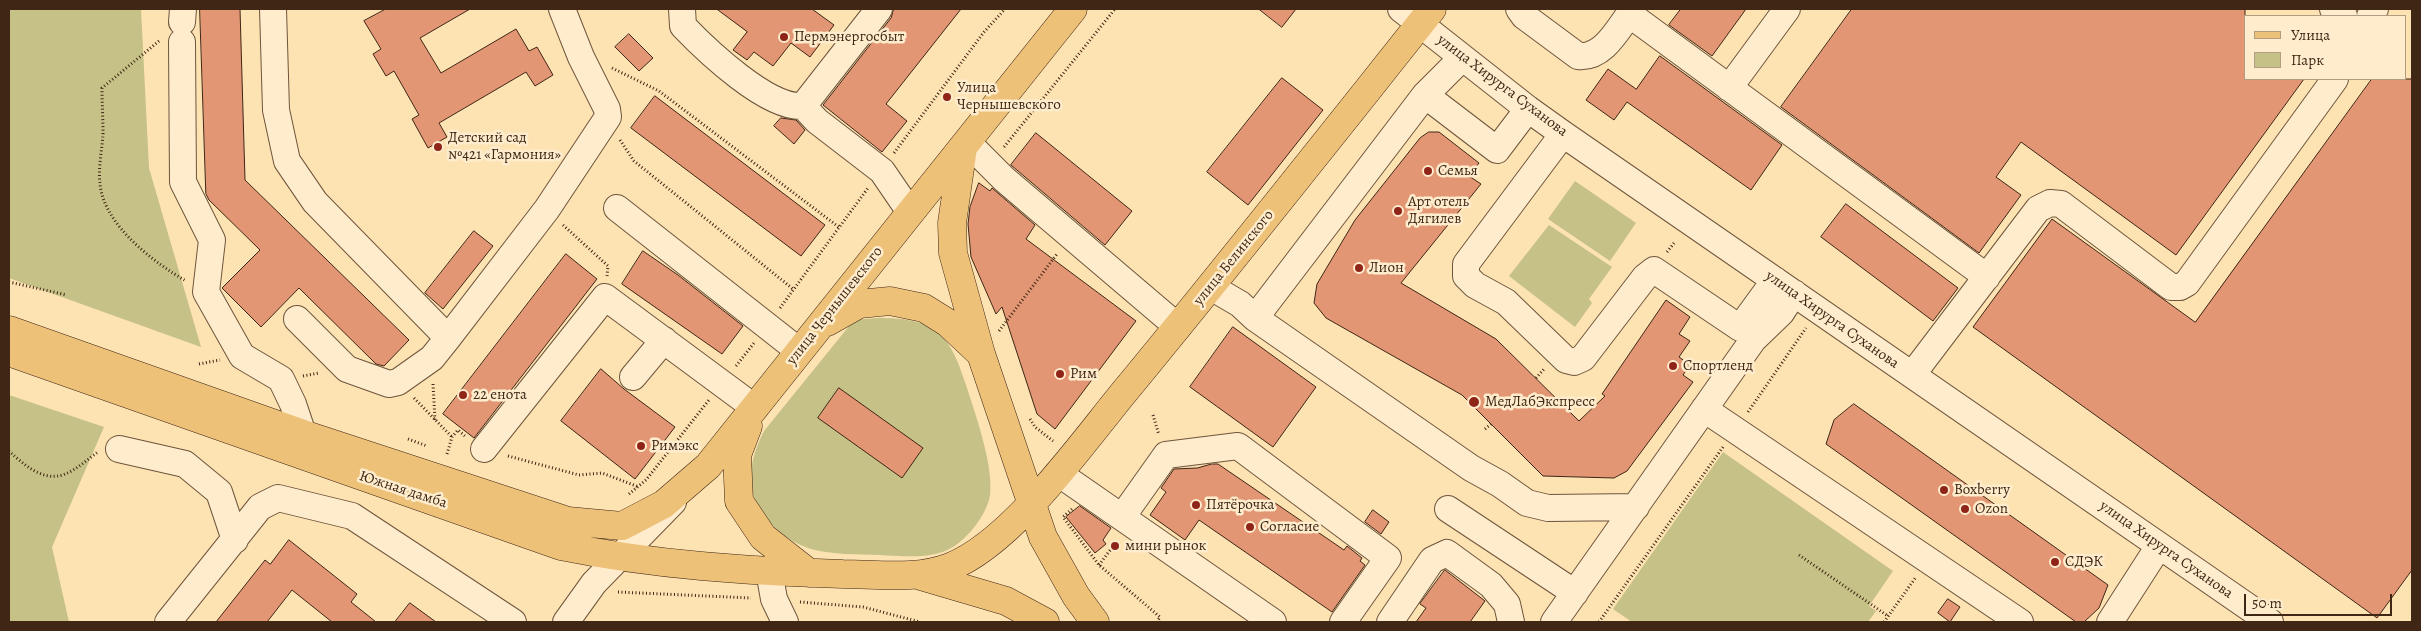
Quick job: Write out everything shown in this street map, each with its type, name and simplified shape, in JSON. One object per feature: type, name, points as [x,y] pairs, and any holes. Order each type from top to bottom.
[{"type":"main road","name":"улица Чернышевского","points":[[568,521],[622,526],[664,504],[708,466],[1073,9]]},
{"type":"main road","name":"улица Белинского","points":[[920,575],[951,566],[981,551],[1032,503],[1211,287],[1418,14]]},
{"type":"main road","points":[[965,145],[952,223],[954,253],[981,354],[1043,538],[1076,596],[1096,622]]},
{"type":"main road","points":[[817,328],[859,304],[890,301],[924,308],[948,323],[981,354]]},
{"type":"main road","name":"Южная дамба","points":[[9,330],[303,434],[568,521]]},
{"type":"main road","name":"Южная дамба","points":[[9,352],[560,546],[620,558],[769,572],[920,575]]},
{"type":"main road","points":[[755,408],[737,455],[739,501],[763,537],[809,573]]},
{"type":"main road","points":[[920,575],[1006,601],[1045,622]]},
{"type":"street","points":[[273,9],[276,110],[287,161],[315,202],[448,338]]},
{"type":"street","points":[[297,319],[346,369],[389,384],[398,382],[432,358],[547,209],[608,117],[607,110],[581,57],[562,9]]},
{"type":"street","points":[[682,9],[683,26],[703,46],[764,95],[793,107],[803,106],[879,9]]},
{"type":"street","points":[[1519,9],[1524,16],[1578,56],[1587,57],[1598,53],[1631,11],[1729,88],[1987,277]]},
{"type":"street","points":[[1729,88],[1787,9]]},
{"type":"street","name":"улица Хирурга Суханова","points":[[1418,14],[1462,58],[1563,134],[2270,622]]},
{"type":"street","points":[[182,24],[182,182],[212,240],[206,292],[242,356],[281,379],[293,404],[303,434]]},
{"type":"street","points":[[1255,318],[1425,94],[1462,58]]},
{"type":"street","points":[[1912,375],[2038,209],[2050,203],[2061,204],[2171,287],[2186,283],[2334,80]]},
{"type":"street","points":[[1425,94],[1497,150],[1528,109]]},
{"type":"street","points":[[803,106],[817,121],[882,171],[910,212]]},
{"type":"street","points":[[1563,134],[1466,264],[1466,276],[1475,285],[1506,302],[1566,360],[1574,362],[1583,358],[1645,277],[1654,270],[1740,328],[1784,287]]},
{"type":"street","points":[[965,145],[1178,327]]},
{"type":"street","points":[[617,208],[799,351]]},
{"type":"street","points":[[1211,287],[1240,304],[1255,318],[1471,468],[1500,484],[1527,503],[1562,509],[1636,507]]},
{"type":"street","points":[[1448,509],[1566,613],[1636,507],[1753,340],[1781,313],[1784,287]]},
{"type":"street","points":[[475,443],[605,297],[755,408]]},
{"type":"street","points":[[633,378],[664,340]]},
{"type":"street","points":[[1704,409],[2020,622]]},
{"type":"street","points":[[1122,517],[1166,455],[1238,446],[1388,558],[1343,622]]},
{"type":"street","points":[[119,449],[185,464],[219,492],[235,540]]},
{"type":"street","name":"улица Чернышевского","points":[[566,622],[594,583],[708,466]]},
{"type":"street","points":[[1058,473],[1273,622]]},
{"type":"street","points":[[168,622],[260,507],[278,498],[352,516],[513,622]]},
{"type":"street","points":[[2110,622],[2159,546]]},
{"type":"street","points":[[1390,622],[1432,560],[1447,554],[1491,585],[1507,604],[1511,622]]},
{"type":"street","points":[[769,572],[777,615]]},
{"type":"path","points":[[898,148],[984,32],[1005,9]]},
{"type":"path","points":[[989,166],[1114,9]]},
{"type":"path","points":[[182,24],[102,88],[103,133],[100,184],[106,207],[124,232],[158,264],[206,292]]},
{"type":"path","points":[[581,57],[593,58],[659,91],[840,228]]},
{"type":"path","points":[[608,117],[634,161],[793,289]]},
{"type":"path","points":[[547,209],[608,266],[605,297]]},
{"type":"path","points":[[999,331],[1071,236]]},
{"type":"path","points":[[1669,249],[1674,242]]},
{"type":"path","points":[[9,282],[67,296]]},
{"type":"path","points":[[1599,622],[1806,328]]},
{"type":"path","points":[[432,358],[435,420]]},
{"type":"path","points":[[281,379],[346,369]]},
{"type":"path","points":[[398,382],[452,437]]},
{"type":"path","points":[[1485,429],[1491,424]]},
{"type":"path","points":[[447,454],[452,437],[458,430],[475,443],[579,476],[602,473],[640,487]]},
{"type":"path","points":[[408,440],[427,446]]},
{"type":"path","points":[[9,451],[26,468],[46,475],[64,475],[101,450],[119,449]]},
{"type":"path","points":[[1088,492],[1063,517],[1098,565],[1160,617],[1157,622]]},
{"type":"path","points":[[1098,565],[1116,542]]},
{"type":"path","points":[[1799,555],[1888,616]]},
{"type":"path","points":[[1884,622],[1928,560]]},
{"type":"green space","points":[[9,9],[141,9],[149,168],[201,347],[9,278]]},
{"type":"green space","points":[[1575,181],[1636,223],[1610,261],[1548,219]]},
{"type":"green space","points":[[1549,225],[1612,267],[1589,299],[1592,303],[1575,327],[1509,276]]},
{"type":"green space","points":[[877,318],[913,321],[926,325],[937,331],[945,340],[960,367],[987,455],[990,495],[985,510],[976,524],[959,543],[936,554],[927,556],[898,556],[836,553],[811,549],[792,540],[774,527],[760,509],[752,490],[751,474],[753,459],[764,431],[854,320]]},
{"type":"green space","points":[[9,395],[104,427],[52,547],[69,622],[9,622]]},
{"type":"green space","points":[[1723,452],[1893,571],[1869,606],[1876,611],[1868,622],[1632,622],[1613,609]]},
{"type":"building","points":[[200,9],[240,9],[245,180],[409,340],[384,366],[376,364],[299,288],[261,327],[222,288],[260,250],[209,200],[206,194]]},
{"type":"building","points":[[386,9],[470,9],[420,38],[441,73],[516,29],[529,51],[537,47],[553,75],[535,86],[526,72],[439,123],[447,137],[428,148],[412,119],[419,115],[394,71],[386,76],[373,54],[381,49],[364,21]]},
{"type":"building","name":"Пермэнергосбыт","points":[[717,9],[812,9],[834,25],[810,57],[791,43],[773,66],[754,52],[747,60],[733,50],[747,32]]},
{"type":"building","points":[[894,9],[961,9],[886,104],[907,121],[882,152],[823,105],[891,18]]},
{"type":"building","points":[[1259,9],[1296,9],[1282,27]]},
{"type":"building","points":[[1681,9],[1746,9],[1712,56],[1669,25]]},
{"type":"building","points":[[1852,9],[2245,9],[2244,80],[2303,80],[2176,255],[2021,142],[1996,177],[2021,195],[1979,253],[1781,107]]},
{"type":"building","points":[[629,34],[653,58],[639,71],[615,47]]},
{"type":"building","points":[[1660,56],[1782,145],[1751,190],[1627,102],[1614,120],[1586,100],[1608,69],[1636,89]]},
{"type":"building","points":[[1282,78],[1323,110],[1248,205],[1207,172]]},
{"type":"building","points":[[2412,79],[2412,570],[2377,618],[1973,327],[2052,219],[2195,322],[2371,80]]},
{"type":"building","points":[[655,96],[825,225],[801,256],[631,128]]},
{"type":"building","points":[[781,118],[796,120],[805,130],[794,144],[774,126]]},
{"type":"building","points":[[1429,132],[1439,132],[1479,163],[1469,176],[1481,184],[1401,283],[1496,339],[1579,421],[1605,396],[1602,394],[1666,300],[1690,317],[1679,334],[1690,341],[1679,357],[1690,365],[1683,375],[1693,382],[1627,471],[1614,478],[1543,476],[1462,395],[1326,318],[1314,303],[1317,284],[1355,220],[1420,138]]},
{"type":"building","points":[[1036,133],[1132,211],[1105,245],[1011,165]]},
{"type":"building","points":[[979,183],[990,191],[992,188],[1035,225],[1026,239],[1136,321],[1055,429],[1037,414],[1002,307],[996,314],[971,257],[968,224],[970,207]]},
{"type":"building","points":[[1846,204],[1958,288],[1933,321],[1821,237]]},
{"type":"building","points":[[474,231],[493,246],[443,309],[425,293]]},
{"type":"building","points":[[643,251],[678,275],[743,326],[722,354],[622,284]]},
{"type":"building","points":[[566,254],[597,279],[474,438],[443,414]]},
{"type":"building","points":[[1233,327],[1316,387],[1273,447],[1190,387]]},
{"type":"building","points":[[601,369],[624,389],[675,427],[635,479],[561,421]]},
{"type":"building","points":[[839,388],[923,448],[902,478],[818,418]]},
{"type":"building","points":[[1854,404],[2108,585],[2099,608],[2084,622],[2076,622],[1826,444],[1834,420]]},
{"type":"building","points":[[1218,464],[1344,550],[1347,546],[1362,558],[1360,561],[1365,565],[1332,612],[1199,520],[1185,540],[1150,515],[1166,492],[1161,488],[1174,469],[1197,468]]},
{"type":"building","points":[[1080,506],[1111,528],[1103,540],[1106,544],[1095,553],[1066,517]]},
{"type":"building","points":[[1373,510],[1389,522],[1381,534],[1365,522]]},
{"type":"building","points":[[289,540],[357,594],[351,602],[376,622],[332,622],[292,590],[267,622],[216,622],[265,560],[270,564]]},
{"type":"building","points":[[1445,570],[1485,601],[1470,622],[1416,622],[1426,608],[1420,604]]},
{"type":"building","points":[[1948,599],[1960,607],[1950,622],[1938,613]]},
{"type":"building","points":[[410,603],[436,622],[395,622]]},
{"type":"place","name":"Пермэнергосбыт","points":[[784,37]]},
{"type":"place","name":"Улица Чернышевского","points":[[947,97]]},
{"type":"place","name":"Детский сад №421 «Гармония»","points":[[438,147]]},
{"type":"place","name":"Семья","points":[[1428,171]]},
{"type":"place","name":"Арт отель Дягилев","points":[[1398,211]]},
{"type":"place","name":"Лион","points":[[1359,268]]},
{"type":"place","name":"Спортленд","points":[[1673,366]]},
{"type":"place","name":"Рим","points":[[1060,374]]},
{"type":"place","name":"22 енота","points":[[463,395]]},
{"type":"place","name":"МедЛабЭкспресс","points":[[1474,402]]},
{"type":"place","name":"Римэкс","points":[[641,446]]},
{"type":"place","name":"Boxberry","points":[[1944,490]]},
{"type":"place","name":"Пятёрочка","points":[[1196,505]]},
{"type":"place","name":"Ozon","points":[[1965,509]]},
{"type":"place","name":"Согласие","points":[[1250,527]]},
{"type":"place","name":"мини рынок","points":[[1115,546]]},
{"type":"place","name":"СДЭК","points":[[2055,562]]}]
